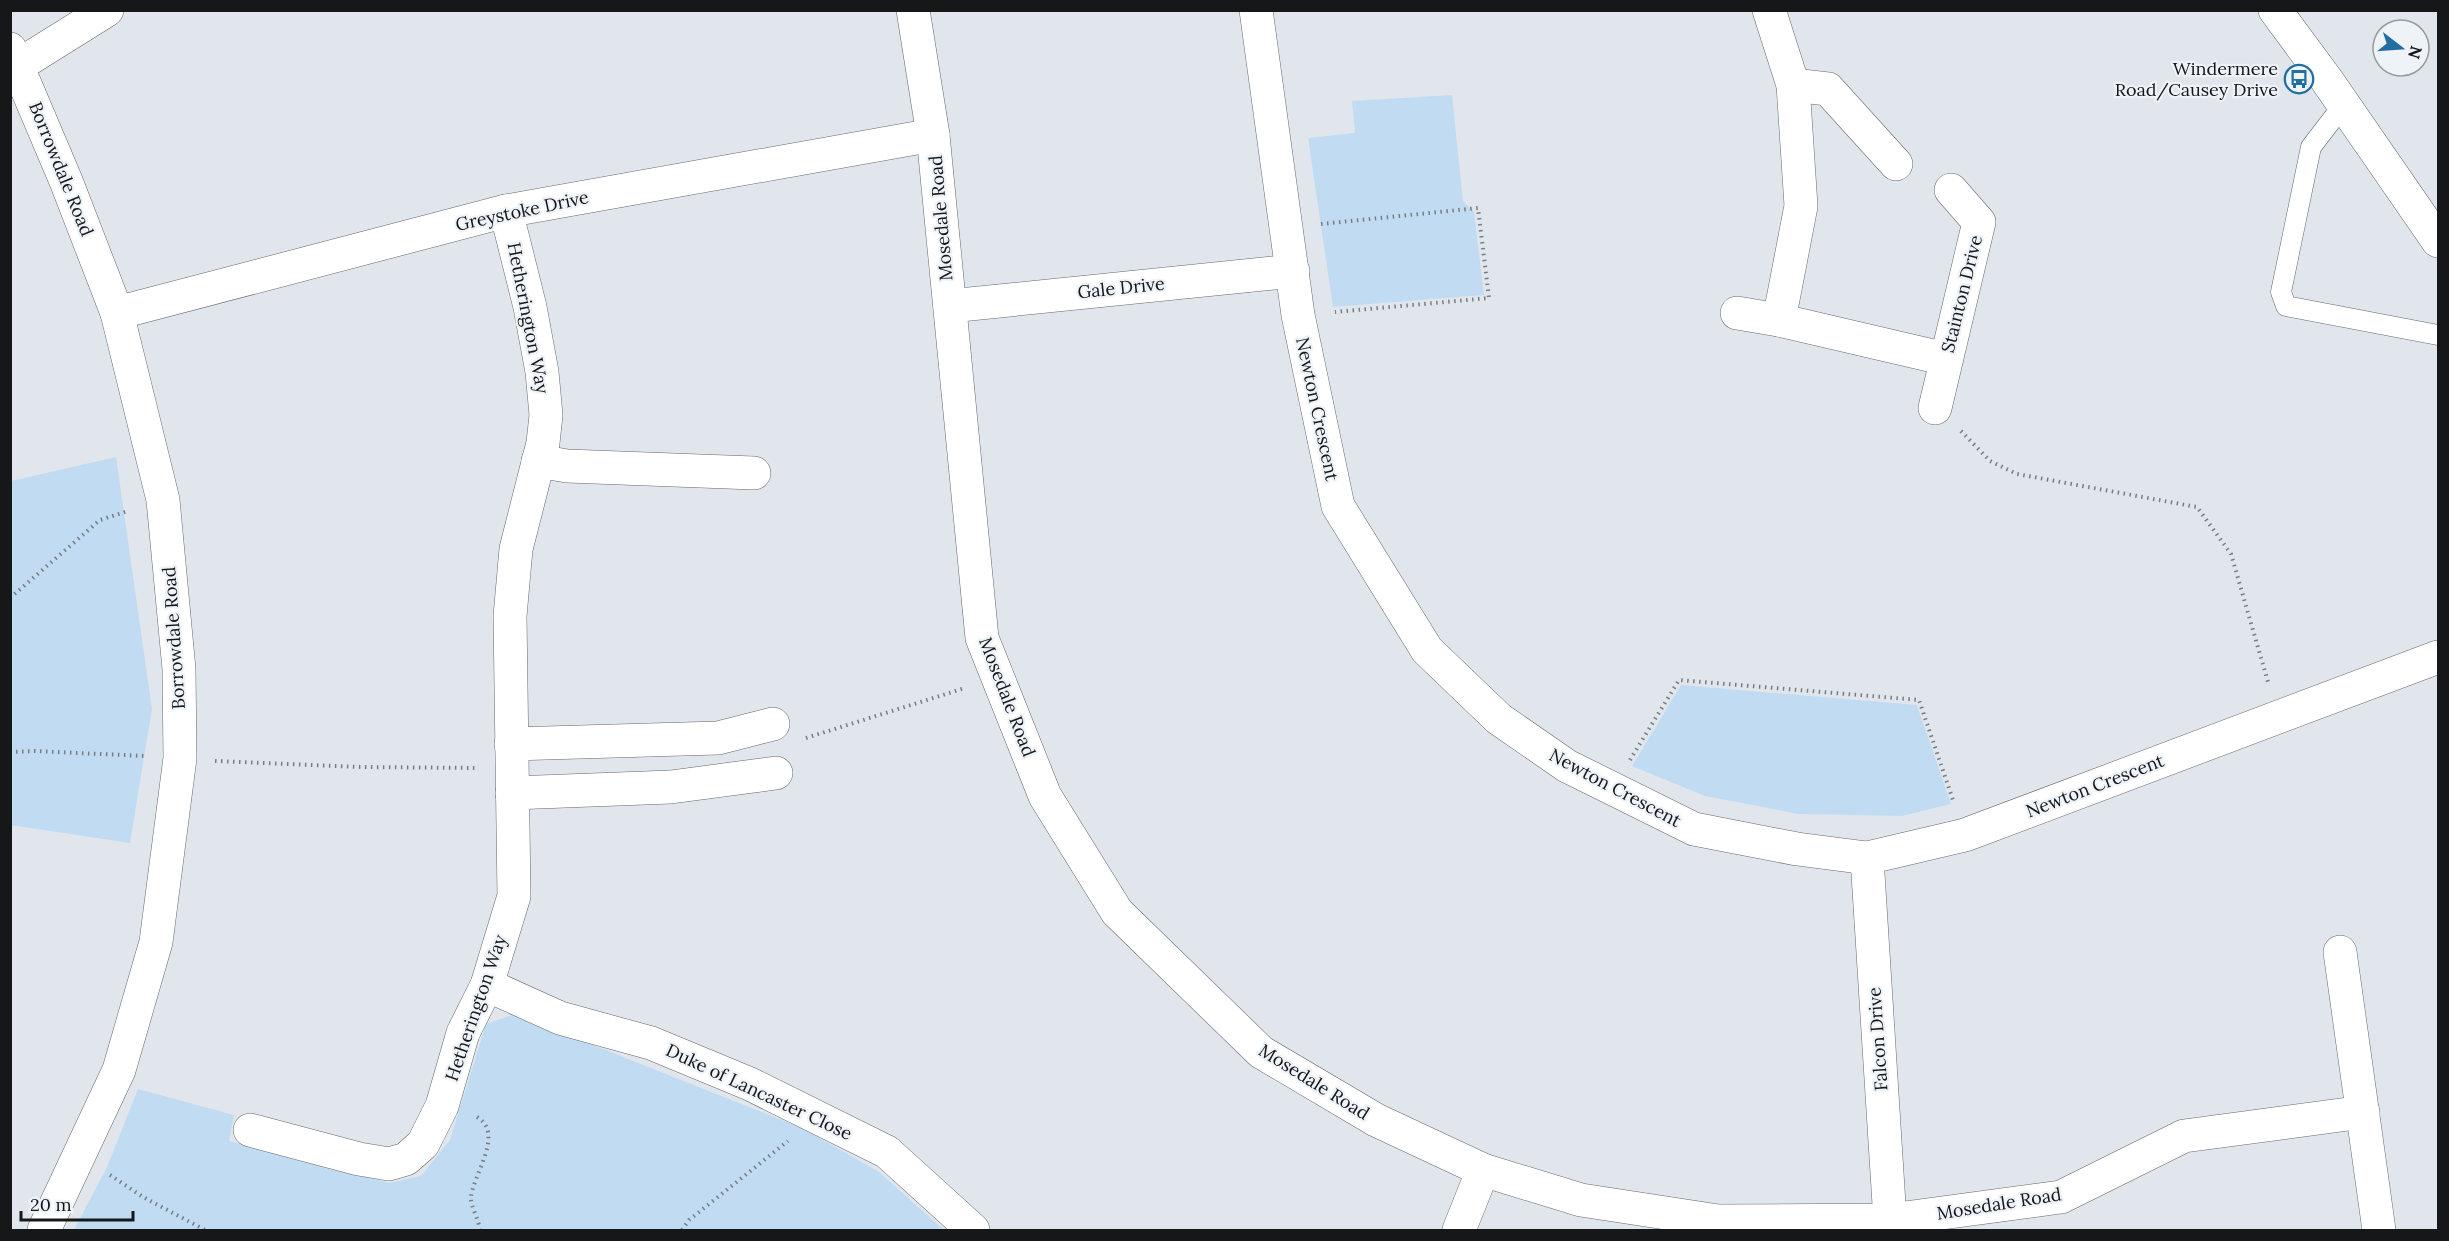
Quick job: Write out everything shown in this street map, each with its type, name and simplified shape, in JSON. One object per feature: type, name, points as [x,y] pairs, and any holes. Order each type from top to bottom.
[{"type":"street","points":[[15,57],[107,10]]},
{"type":"street","name":"Mosedale Road","points":[[914,10],[933,135],[982,638],[1051,806],[1117,912],[1261,1052],[1376,1120],[1483,1170],[1581,1200],[1718,1221],[1890,1220],[2061,1197],[2184,1136],[2363,1112]]},
{"type":"street","name":"Newton Crescent","points":[[1256,10],[1288,228],[1298,315],[1338,506],[1427,650],[1499,719],[1567,766],[1694,829],[1797,849],[1867,858],[1965,835],[2439,657]]},
{"type":"street","points":[[1769,10],[1793,86],[1801,206],[1779,320]]},
{"type":"street","points":[[2275,10],[2344,104],[2439,241]]},
{"type":"street","name":"Borrowdale Road","points":[[15,57],[117,313],[163,500],[179,669],[180,758],[156,942],[119,1070],[78,1162],[44,1230]]},
{"type":"street","points":[[1793,86],[1828,89],[1896,164]]},
{"type":"street","name":"Greystoke Drive","points":[[117,313],[506,211],[933,135]]},
{"type":"street","name":"Stainton Drive","points":[[1935,408],[1979,222],[1951,190]]},
{"type":"street","name":"Hetherington Way","points":[[250,1130],[359,1159],[389,1164],[406,1159],[423,1144],[442,1106],[463,1033],[487,984],[514,896],[510,616],[516,549],[538,460],[546,415],[542,372],[530,307],[506,211]]},
{"type":"street","name":"Gale Drive","points":[[950,306],[1293,271]]},
{"type":"street","points":[[1737,313],[1779,320],[1946,359]]},
{"type":"street","points":[[538,460],[567,466],[754,473]]},
{"type":"street","points":[[511,744],[718,738],[773,724]]},
{"type":"street","points":[[512,793],[671,787],[776,774]]},
{"type":"street","name":"Falcon Drive","points":[[1867,858],[1890,1220]]},
{"type":"street","points":[[2340,952],[2379,1230]]},
{"type":"street","name":"Duke of Lancaster Close","points":[[487,984],[560,1018],[651,1043],[750,1084],[887,1152],[973,1230]]},
{"type":"street","points":[[1459,1230],[1483,1170]]},
{"type":"lane","points":[[2344,104],[2311,147],[2281,292],[2286,306],[2439,335]]},
{"type":"path","points":[[1288,228],[1478,208],[1490,298],[1298,315]]},
{"type":"path","points":[[1935,408],[1990,461],[2017,474],[2197,507],[2231,554],[2279,717]]},
{"type":"path","points":[[10,598],[100,520],[163,500]]},
{"type":"path","points":[[1612,789],[1679,680],[1919,700],[1965,835]]},
{"type":"path","points":[[10,752],[34,751],[180,758]]},
{"type":"path","points":[[442,1106],[480,1118],[488,1135],[486,1156],[471,1200],[480,1230]]},
{"type":"path","points":[[682,1230],[689,1220],[788,1141],[803,1111]]},
{"type":"path","points":[[78,1162],[110,1175],[142,1197],[205,1230]]},
{"type":"shaded area","points":[[1452,95],[1463,201],[1474,212],[1484,295],[1333,307],[1308,138],[1355,133],[1352,101]]},
{"type":"shaded area","points":[[116,457],[152,709],[130,843],[10,825],[11,481]]},
{"type":"shaded area","points":[[1681,685],[1917,705],[1951,804],[1902,816],[1799,814],[1705,796],[1632,766]]},
{"type":"shaded area","points":[[515,1014],[802,1128],[879,1172],[944,1230],[74,1230],[107,1167],[138,1089],[234,1115],[229,1141],[389,1183],[421,1176],[450,1140],[486,1024]]},
{"type":"place","name":"Windermere Road/Causey Drive","points":[[2299,79]]}]
